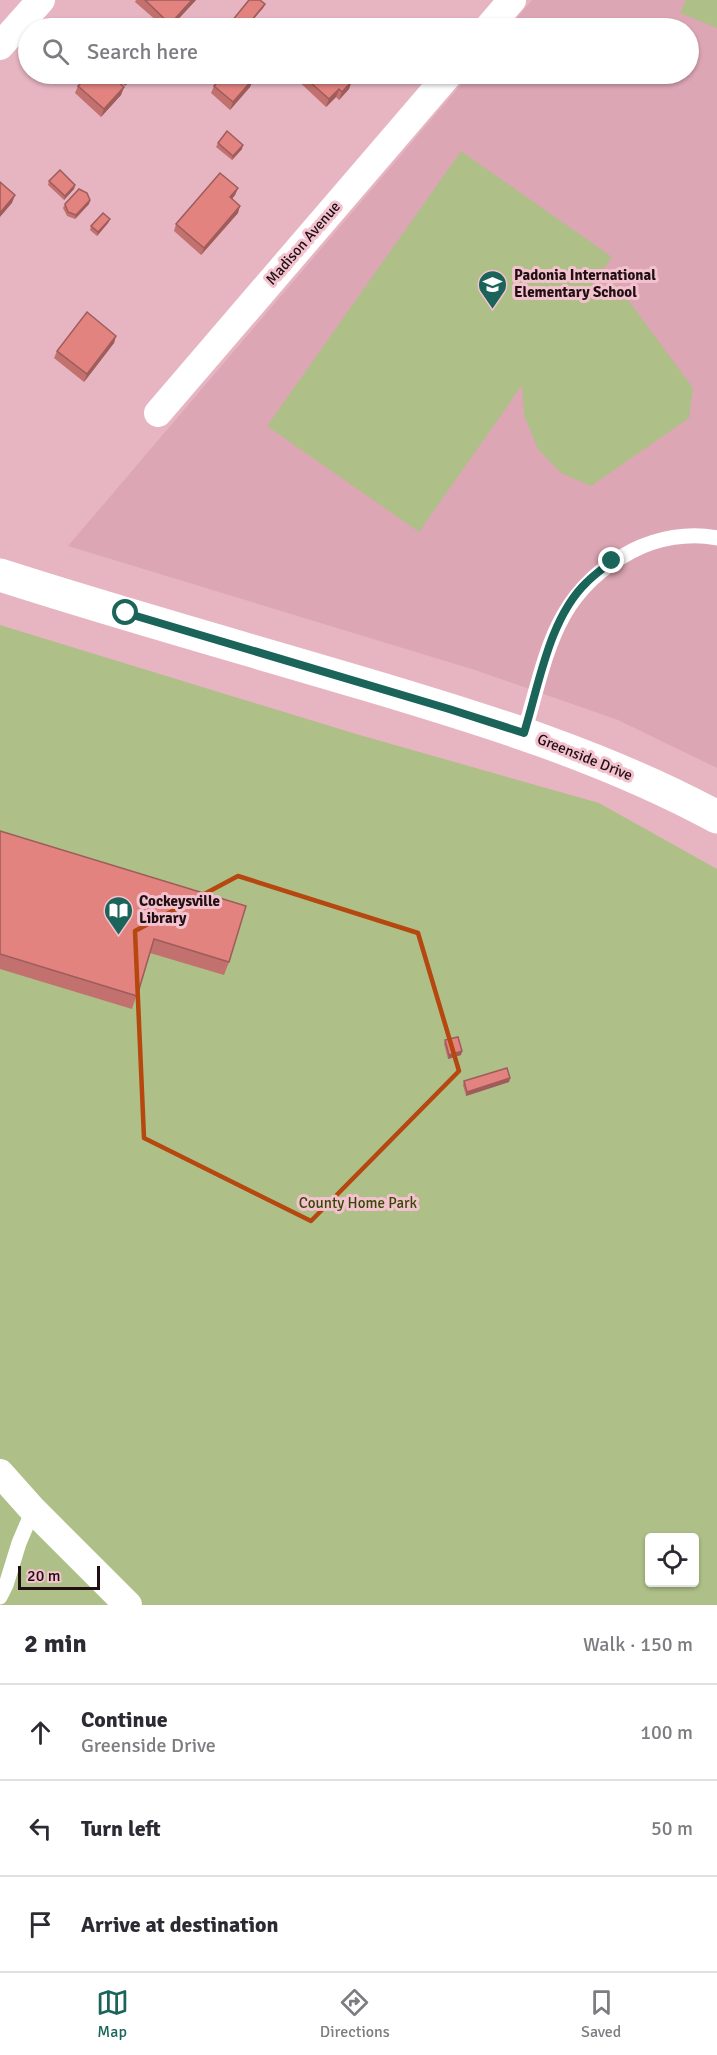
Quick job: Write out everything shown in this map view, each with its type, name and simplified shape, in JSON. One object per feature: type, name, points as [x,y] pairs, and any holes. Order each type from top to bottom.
[{"type":"street","points":[[25,18],[41,0]]},
{"type":"street","points":[[497,18],[512,0]]},
{"type":"street","points":[[0,46],[18,26]]},
{"type":"street","name":"Madison Avenue","points":[[158,413],[440,84]]},
{"type":"street","name":"Greenside Drive","points":[[0,575],[524,733],[644,780],[717,817]]},
{"type":"street","points":[[0,1473],[33,1510],[128,1605]]},
{"type":"lane","points":[[524,733],[552,638],[566,609],[586,583],[612,561],[647,543],[682,536],[717,538]]},
{"type":"lane","points":[[0,1597],[33,1510]]},
{"type":"highlighted area","points":[[238,876],[418,933],[459,1071],[311,1221],[144,1138],[135,931]]},
{"type":"shaded area","name":"Padonia International Elementary School","points":[[532,0],[717,0],[717,768],[618,720],[475,670],[68,546],[461,84],[699,84],[699,18],[517,18]]},
{"type":"green space","points":[[686,0],[717,0],[717,28],[699,21],[699,18],[680,13]]},
{"type":"green space","points":[[461,151],[612,257],[585,296],[617,285],[693,388],[689,418],[591,486],[561,473],[538,449],[524,415],[522,385],[419,532],[267,426]]},
{"type":"green space","name":"County Home Park","points":[[0,625],[356,734],[599,803],[717,869],[717,1605],[0,1605]]},
{"type":"building","points":[[145,0],[192,0],[176,18],[164,18]]},
{"type":"building","points":[[249,0],[260,0],[265,4],[253,18],[234,18]]},
{"type":"building","points":[[80,84],[121,84],[124,87],[104,109],[78,86]]},
{"type":"building","points":[[216,84],[249,84],[233,102],[214,86]]},
{"type":"building","points":[[312,84],[349,84],[342,92],[339,89],[329,99]]},
{"type":"building","points":[[227,131],[243,145],[233,156],[218,143]]},
{"type":"building","points":[[60,170],[75,185],[65,196],[49,181]]},
{"type":"building","points":[[220,173],[238,188],[230,197],[240,206],[204,248],[176,224]]},
{"type":"building","points":[[0,182],[15,195],[0,213]]},
{"type":"building","points":[[79,189],[87,193],[90,200],[76,215],[68,212],[65,204]]},
{"type":"building","points":[[103,213],[110,219],[98,232],[91,226]]},
{"type":"building","points":[[87,312],[116,336],[87,374],[57,351]]},
{"type":"building","name":"Cockeysville Library","points":[[0,831],[246,906],[229,962],[154,939],[137,996],[0,954]]},
{"type":"building","points":[[458,1037],[462,1051],[449,1055],[445,1040]]},
{"type":"building","points":[[507,1068],[510,1078],[467,1092],[464,1081]]},
{"type":"place","name":"Padonia International Elementary School","points":[[493,310]]},
{"type":"place","name":"Cockeysville Library","points":[[118,936]]},
{"type":"route","points":[[126,613],[524,733],[552,638],[566,609],[586,583],[612,561]]}]
